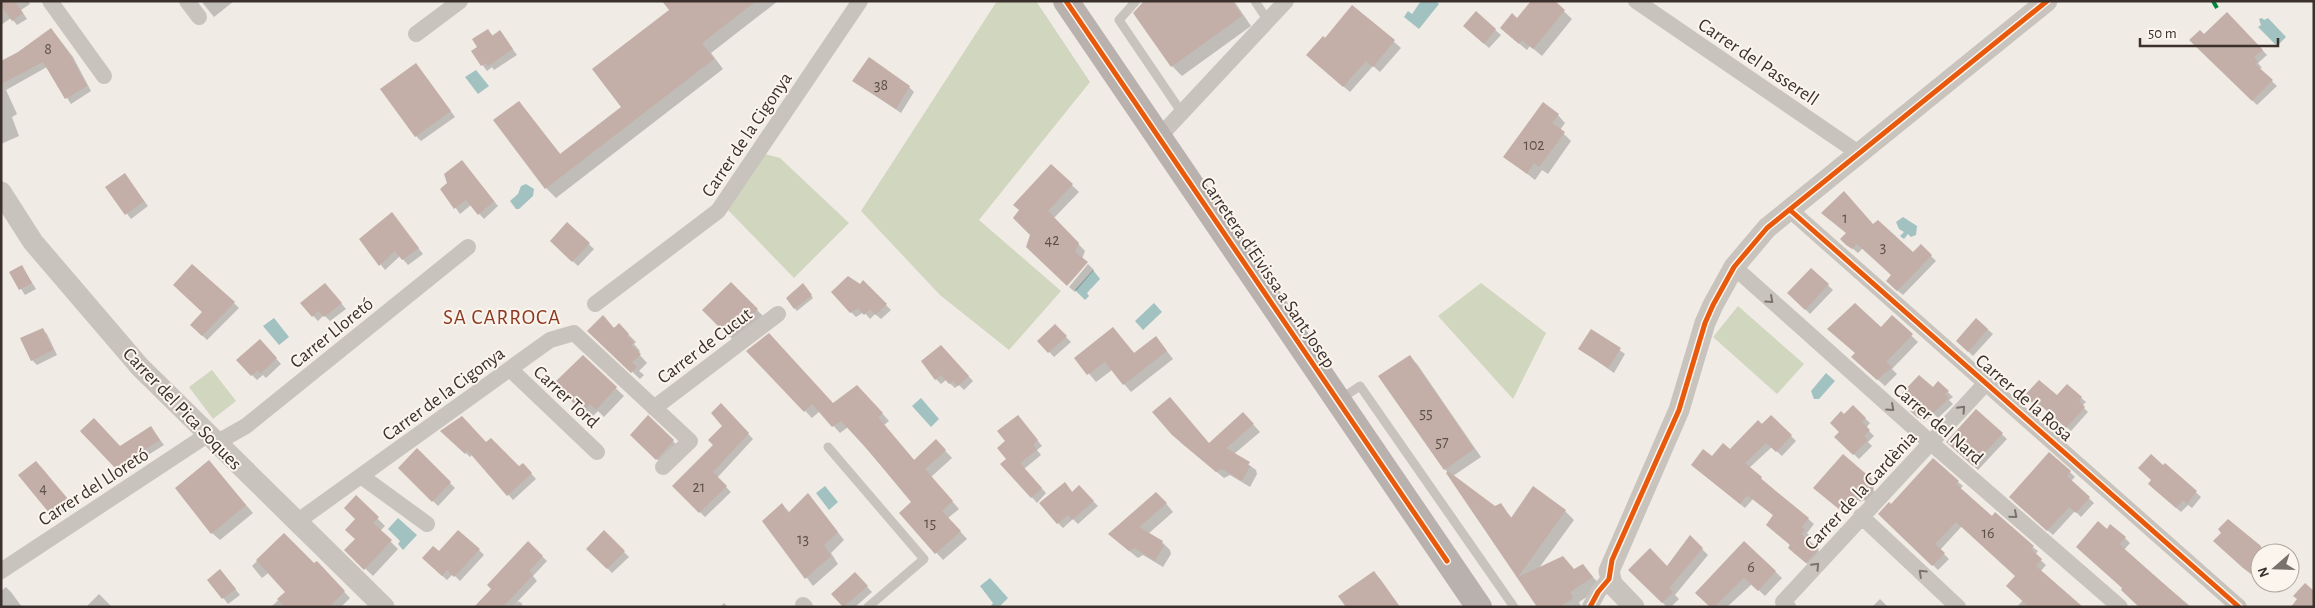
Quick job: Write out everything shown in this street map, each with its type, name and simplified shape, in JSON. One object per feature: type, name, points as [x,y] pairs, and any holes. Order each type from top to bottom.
[{"type":"main road","name":"Carretera d'Eivissa a Sant Josep","points":[[1066,1],[1479,607]]},
{"type":"street","points":[[50,1],[104,76]]},
{"type":"street","points":[[187,1],[199,17]]},
{"type":"street","points":[[416,34],[460,1]]},
{"type":"street","name":"Carrer de la Cigonya","points":[[596,304],[718,211],[860,1]]},
{"type":"street","points":[[1159,137],[1286,1]]},
{"type":"street","name":"Carrer del Passerell","points":[[1636,1],[1860,154]]},
{"type":"street","points":[[1590,607],[1598,592],[1609,579],[1612,560],[1679,410],[1705,323],[1734,267],[1768,228],[2047,1]]},
{"type":"street","name":"Carrer del Pica Soques","points":[[1,192],[33,242],[140,366],[384,607]]},
{"type":"street","name":"Carrer de la Rosa","points":[[1790,210],[2240,607]]},
{"type":"street","name":"Carrer Lloretó","points":[[212,439],[246,426],[468,248]]},
{"type":"street","name":"Carrer del Nard","points":[[1734,267],[1931,443],[2120,607]]},
{"type":"street","name":"Carrer de Cucut","points":[[654,408],[778,314]]},
{"type":"street","name":"Carrer de la Cigonya","points":[[298,521],[550,340],[574,333],[654,408]]},
{"type":"street","name":"Carrer Tord","points":[[510,370],[597,452]]},
{"type":"street","name":"Carrer de la Gardènia","points":[[1785,604],[1862,516],[1986,383]]},
{"type":"street","points":[[654,408],[690,441],[663,467]]},
{"type":"street","name":"Carrer del Lloretó","points":[[1,571],[212,439]]},
{"type":"street","points":[[361,476],[427,524]]},
{"type":"street","points":[[1862,516],[1958,607]]},
{"type":"street","points":[[1609,579],[1616,590],[1634,607]]},
{"type":"lane","points":[[1136,1],[1119,20],[1182,113]]},
{"type":"lane","points":[[1255,1],[1268,21]]},
{"type":"lane","points":[[1339,401],[1360,386],[1514,607]]},
{"type":"lane","points":[[828,447],[924,560],[868,607]]},
{"type":"green space","points":[[997,1],[1036,1],[1090,82],[979,220],[1061,291],[1009,350],[940,295],[861,211]]},
{"type":"green space","points":[[765,154],[780,158],[849,223],[794,278],[728,210]]},
{"type":"green space","points":[[1481,283],[1546,333],[1513,399],[1438,316]]},
{"type":"green space","points":[[1738,306],[1804,364],[1777,394],[1713,337]]},
{"type":"green space","points":[[212,370],[236,401],[213,419],[189,387]]},
{"type":"water","points":[[1421,1],[1436,1],[1439,4],[1419,29],[1404,17],[1408,11],[1412,14]]},
{"type":"water","points":[[2262,18],[2264,20],[2268,18],[2286,37],[2277,46],[2258,27],[2261,25],[2259,19]]},
{"type":"water","points":[[476,70],[489,86],[478,94],[465,77]]},
{"type":"water","points":[[526,184],[534,189],[533,196],[519,209],[516,209],[510,201],[518,194],[521,186]]},
{"type":"water","points":[[1903,217],[1917,226],[1916,235],[1911,237],[1908,234],[1904,239],[1900,236],[1904,232],[1899,229],[1896,222]]},
{"type":"water","points":[[1093,270],[1100,279],[1087,293],[1089,296],[1085,300],[1075,290]]},
{"type":"water","points":[[1154,303],[1162,312],[1143,330],[1135,321]]},
{"type":"water","points":[[274,318],[289,337],[279,345],[263,326]]},
{"type":"water","points":[[1826,373],[1835,381],[1819,399],[1814,399],[1811,391]]},
{"type":"water","points":[[921,398],[939,419],[931,427],[912,406]]},
{"type":"water","points":[[825,486],[838,502],[829,510],[816,493]]},
{"type":"water","points":[[398,518],[417,535],[403,550],[398,544],[400,541],[388,529]]},
{"type":"water","points":[[990,578],[1008,598],[999,607],[990,607],[993,603],[980,586]]},
{"type":"building","points":[[1,1],[15,1],[23,13],[12,21],[1,6]]},
{"type":"building","points":[[662,1],[756,1],[702,43],[714,59],[545,189],[493,120],[519,101],[560,154],[621,107],[592,69],[669,10]]},
{"type":"building","points":[[1144,1],[1232,1],[1242,16],[1171,67],[1133,13]]},
{"type":"building","points":[[1531,1],[1555,1],[1565,10],[1533,49],[1522,40],[1519,44],[1500,28],[1512,13],[1517,18]]},
{"type":"building","points":[[1352,5],[1395,40],[1373,67],[1366,61],[1343,87],[1306,55],[1323,36],[1325,38]]},
{"type":"building","points":[[1476,11],[1496,29],[1484,44],[1463,26]]},
{"type":"building","points":[[2227,12],[2263,50],[2254,57],[2258,62],[2255,64],[2273,80],[2252,101],[2189,40],[2200,30],[2204,34]]},
{"type":"building","points":[[51,28],[68,51],[87,86],[65,99],[43,62],[1,84],[1,61],[18,52]]},
{"type":"building","points":[[488,29],[492,36],[500,30],[513,49],[488,66],[486,63],[481,66],[471,51],[477,47],[472,39]]},
{"type":"building","points":[[869,57],[910,86],[896,109],[852,81]]},
{"type":"building","points":[[416,63],[451,111],[415,137],[380,89]]},
{"type":"building","points":[[1543,102],[1559,114],[1552,123],[1565,132],[1539,167],[1534,163],[1527,174],[1503,157]]},
{"type":"building","points":[[462,160],[494,201],[478,215],[466,200],[454,209],[440,189],[447,183],[444,174]]},
{"type":"building","points":[[1051,164],[1073,184],[1048,211],[1079,243],[1075,252],[1088,262],[1067,286],[1026,247],[1030,235],[1013,218],[1019,210],[1013,205]]},
{"type":"building","points":[[125,173],[144,201],[125,215],[105,187]]},
{"type":"building","points":[[1844,191],[1873,224],[1878,220],[1913,252],[1921,244],[1932,255],[1897,291],[1886,281],[1891,275],[1857,244],[1852,249],[1846,245],[1840,239],[1846,233],[1821,213]]},
{"type":"building","points":[[392,212],[419,248],[402,260],[395,251],[379,266],[359,239]]},
{"type":"building","points":[[567,222],[590,243],[572,262],[550,241]]},
{"type":"building","points":[[192,264],[235,302],[202,336],[190,325],[202,312],[173,285]]},
{"type":"building","points":[[22,265],[32,283],[19,290],[9,272]]},
{"type":"building","points":[[1811,268],[1829,284],[1805,310],[1787,293]]},
{"type":"building","points":[[848,276],[860,284],[863,280],[887,304],[875,315],[870,309],[864,315],[858,308],[850,313],[831,292]]},
{"type":"building","points":[[731,282],[758,309],[752,315],[755,319],[729,337],[702,310]]},
{"type":"building","points":[[325,283],[342,303],[324,317],[318,311],[312,317],[300,303]]},
{"type":"building","points":[[803,283],[812,295],[794,309],[786,298]]},
{"type":"building","points":[[1855,303],[1881,327],[1892,315],[1913,334],[1886,362],[1892,367],[1877,380],[1851,357],[1855,353],[1827,329]]},
{"type":"building","points":[[603,315],[614,328],[619,323],[629,334],[627,336],[634,342],[631,345],[641,354],[632,362],[637,367],[631,373],[587,331]]},
{"type":"building","points":[[1976,318],[1988,329],[1968,352],[1956,341]]},
{"type":"building","points":[[1055,324],[1067,336],[1048,353],[1037,341]]},
{"type":"building","points":[[1113,327],[1134,353],[1156,336],[1167,351],[1123,385],[1105,362],[1087,375],[1074,358]]},
{"type":"building","points":[[43,328],[53,350],[31,361],[20,338]]},
{"type":"building","points":[[1591,329],[1621,348],[1608,368],[1578,349]]},
{"type":"building","points":[[769,333],[833,403],[857,385],[883,413],[878,417],[914,460],[936,439],[946,450],[925,469],[953,501],[942,511],[961,531],[935,554],[899,513],[911,502],[841,421],[832,427],[812,404],[804,412],[746,351]]},
{"type":"building","points":[[260,339],[277,358],[260,374],[258,370],[251,376],[236,360]]},
{"type":"building","points":[[941,345],[969,376],[958,386],[953,381],[949,384],[941,375],[935,380],[921,361]]},
{"type":"building","points":[[583,355],[617,387],[596,410],[590,404],[582,412],[554,383]]},
{"type":"building","points":[[1410,355],[1474,449],[1444,470],[1378,376]]},
{"type":"building","points":[[1919,375],[1933,387],[1938,381],[1949,391],[1945,394],[1949,398],[1932,414],[1928,410],[1918,418],[1910,411],[1916,405],[1902,393]]},
{"type":"building","points":[[2039,380],[2057,395],[2067,384],[2082,397],[2079,401],[2085,407],[2066,428],[2038,403],[2036,406],[2024,396]]},
{"type":"building","points":[[1170,397],[1209,443],[1243,412],[1254,424],[1226,448],[1250,462],[1248,465],[1250,466],[1242,481],[1222,469],[1216,472],[1172,435],[1152,412]]},
{"type":"building","points":[[721,403],[749,433],[713,472],[727,486],[699,513],[672,486],[713,445],[708,440],[722,426],[711,413]]},
{"type":"building","points":[[1853,405],[1866,418],[1862,422],[1870,430],[1864,436],[1868,440],[1853,455],[1834,437],[1839,432],[1830,423],[1841,411],[1844,414]]},
{"type":"building","points":[[1976,409],[2003,433],[1973,466],[1946,442]]},
{"type":"building","points":[[648,415],[674,440],[656,460],[630,435]]},
{"type":"building","points":[[1018,415],[1038,440],[1033,445],[1037,450],[1020,463],[1042,488],[1031,498],[1000,464],[1006,459],[997,448],[1005,441],[997,431]]},
{"type":"building","points":[[1771,415],[1792,435],[1776,452],[1766,443],[1745,463],[1762,477],[1761,479],[1809,518],[1802,527],[1805,529],[1801,534],[1819,549],[1806,563],[1788,548],[1790,545],[1766,525],[1773,515],[1747,495],[1740,504],[1691,465],[1703,449],[1712,456],[1723,443],[1730,449],[1758,420],[1762,424]]},
{"type":"building","points":[[462,416],[486,442],[491,438],[519,466],[523,463],[532,473],[507,496],[467,450],[465,454],[440,431]]},
{"type":"building","points":[[94,418],[120,446],[151,426],[160,440],[115,468],[80,431]]},
{"type":"building","points":[[417,448],[451,482],[432,502],[398,468]]},
{"type":"building","points":[[2049,452],[2071,471],[2067,476],[2090,497],[2076,513],[2069,507],[2047,531],[2009,497]]},
{"type":"building","points":[[1843,454],[1872,479],[1868,483],[1874,489],[1863,501],[1857,495],[1855,498],[1853,496],[1840,510],[1813,488]]},
{"type":"building","points":[[2151,454],[2163,465],[2165,463],[2197,491],[2187,504],[2183,500],[2176,508],[2148,484],[2151,480],[2138,468]]},
{"type":"building","points":[[1933,458],[1959,481],[1956,484],[1992,516],[1995,512],[2034,546],[2031,549],[2042,559],[2036,566],[2083,607],[2029,607],[2006,586],[2015,576],[1956,522],[1935,544],[1945,553],[1932,566],[1878,514],[1889,502],[1891,504]]},
{"type":"building","points":[[209,460],[246,505],[211,534],[175,488]]},
{"type":"building","points":[[36,461],[68,499],[50,514],[18,475]]},
{"type":"building","points":[[1448,471],[1495,506],[1501,503],[1511,518],[1533,486],[1566,510],[1518,577],[1563,556],[1574,569],[1583,564],[1593,577],[1570,592],[1573,598],[1560,607],[1537,607],[1446,473]]},
{"type":"building","points":[[1065,482],[1072,492],[1079,485],[1094,501],[1072,520],[1068,515],[1057,524],[1039,503]]},
{"type":"building","points":[[1156,492],[1167,503],[1139,527],[1163,541],[1161,544],[1164,545],[1155,561],[1135,548],[1129,551],[1108,534]]},
{"type":"building","points":[[808,493],[838,532],[824,545],[831,556],[805,579],[762,521],[782,503],[788,513]]},
{"type":"building","points":[[356,495],[379,517],[373,523],[392,540],[364,570],[344,550],[355,539],[345,530],[355,519],[344,508]]},
{"type":"building","points":[[2228,519],[2257,543],[2250,543],[2250,573],[2213,541],[2221,533],[2218,529]]},
{"type":"building","points":[[2098,521],[2107,529],[2110,524],[2126,537],[2119,544],[2190,607],[2139,607],[2121,590],[2122,588],[2076,547]]},
{"type":"building","points":[[458,530],[480,549],[454,577],[447,570],[442,576],[422,558],[433,546],[439,551]]},
{"type":"building","points":[[604,530],[625,551],[607,569],[586,549]]},
{"type":"building","points":[[284,533],[314,563],[317,561],[345,591],[329,607],[285,607],[277,599],[285,592],[256,560]]},
{"type":"building","points":[[1690,535],[1703,548],[1669,588],[1673,592],[1662,603],[1628,570],[1650,548],[1667,566]]},
{"type":"building","points":[[528,541],[543,556],[529,571],[533,575],[503,607],[474,607],[491,589],[487,585]]},
{"type":"building","points":[[1744,541],[1776,571],[1758,591],[1744,578],[1714,607],[1710,607],[1695,593]]},
{"type":"building","points":[[220,569],[236,589],[222,599],[207,580]]},
{"type":"building","points":[[1374,571],[1400,607],[1346,607],[1338,596]]},
{"type":"building","points":[[855,572],[868,586],[843,607],[831,594]]},
{"type":"building","points":[[2305,583],[2314,591],[2314,607],[2291,607],[2297,599],[2293,596],[2296,593],[2300,593],[2300,588]]},
{"type":"marked path","points":[[2213,1],[2217,8]]},
{"type":"cycle path","points":[[1066,1],[1447,561]]},
{"type":"cycle path","points":[[1590,607],[1598,592],[1609,579],[1612,560],[1679,410],[1705,323],[1734,267],[1767,228],[2047,1]]},
{"type":"cycle path","points":[[1790,210],[2239,607]]},
{"type":"district","name":"SA CARROCA","points":[[502,317]]}]
